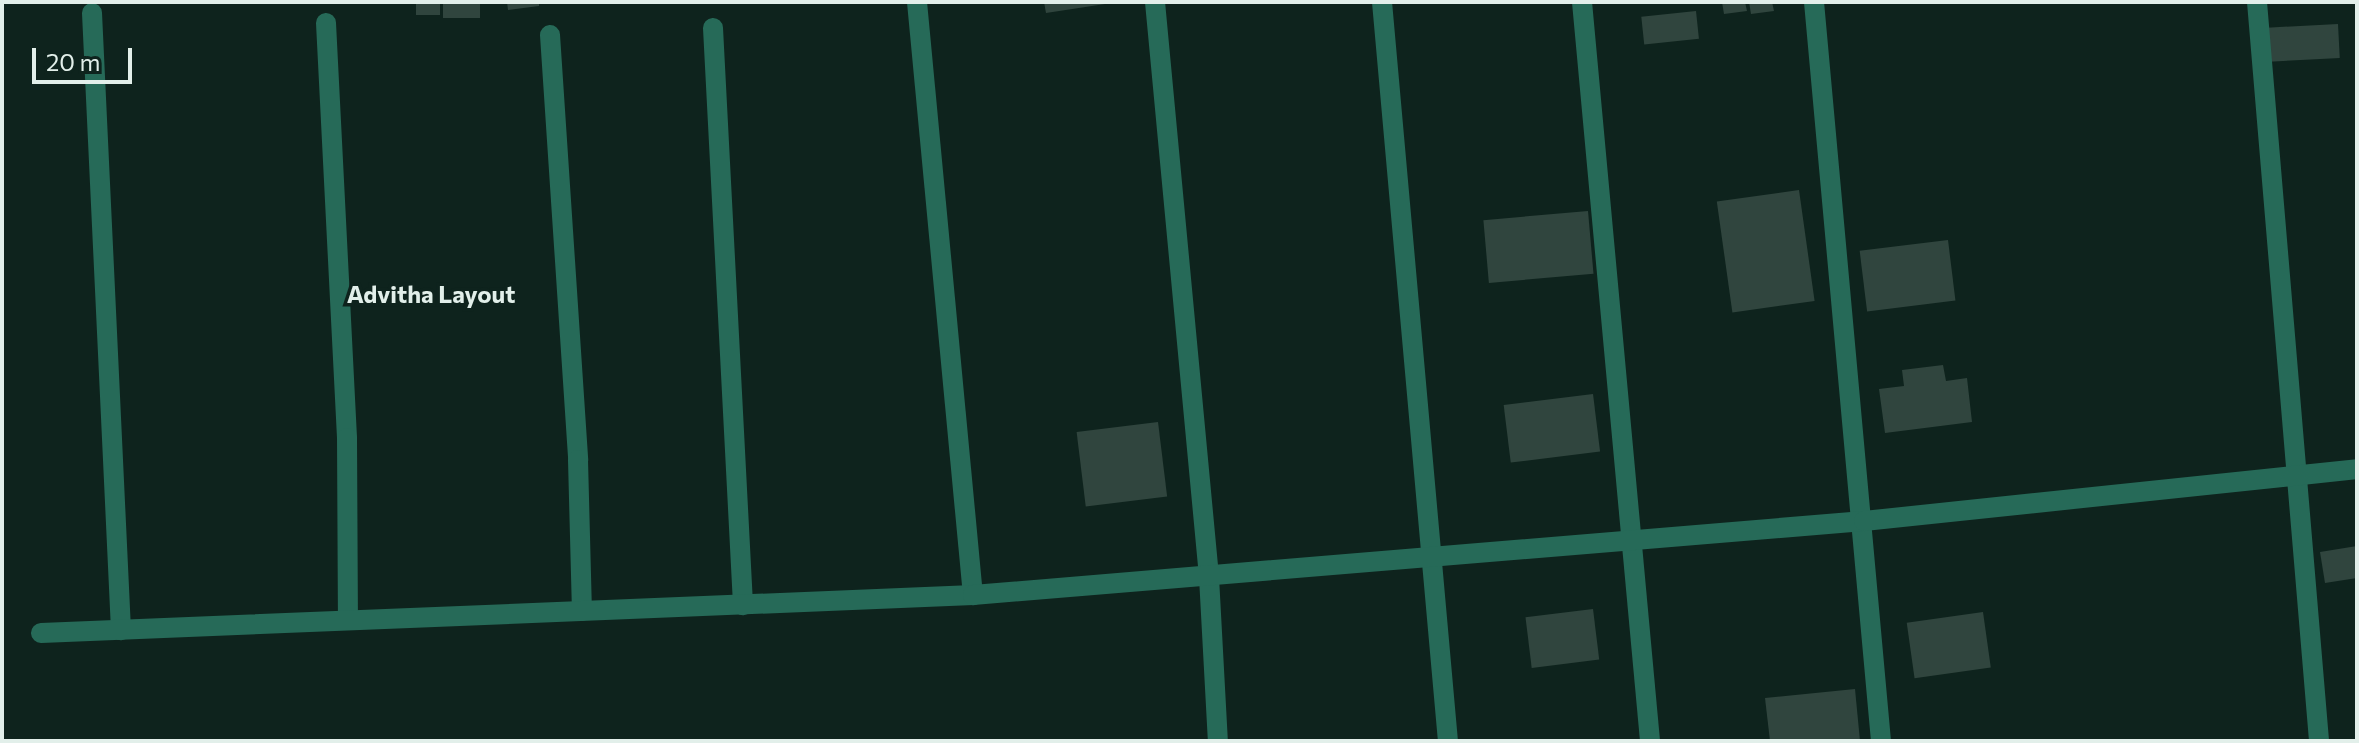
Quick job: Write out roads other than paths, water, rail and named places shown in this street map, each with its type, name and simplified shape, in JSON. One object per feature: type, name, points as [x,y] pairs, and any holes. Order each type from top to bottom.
[{"type":"street","points":[[917,2],[973,595]]},
{"type":"street","points":[[1155,2],[1209,577],[1218,741]]},
{"type":"street","points":[[1382,2],[1448,741]]},
{"type":"street","points":[[1582,2],[1629,542],[1650,741]]},
{"type":"street","points":[[1814,2],[1864,521],[1881,741]]},
{"type":"street","points":[[2257,2],[2300,476],[2319,741]]},
{"type":"street","points":[[92,13],[121,630]]},
{"type":"street","points":[[326,23],[347,438],[348,620]]},
{"type":"street","points":[[713,28],[743,605]]},
{"type":"street","points":[[550,35],[578,460],[582,611]]},
{"type":"street","points":[[41,633],[973,595],[1864,521],[2357,469]]},
{"type":"district","name":"Advitha Layout","points":[[431,294]]}]
